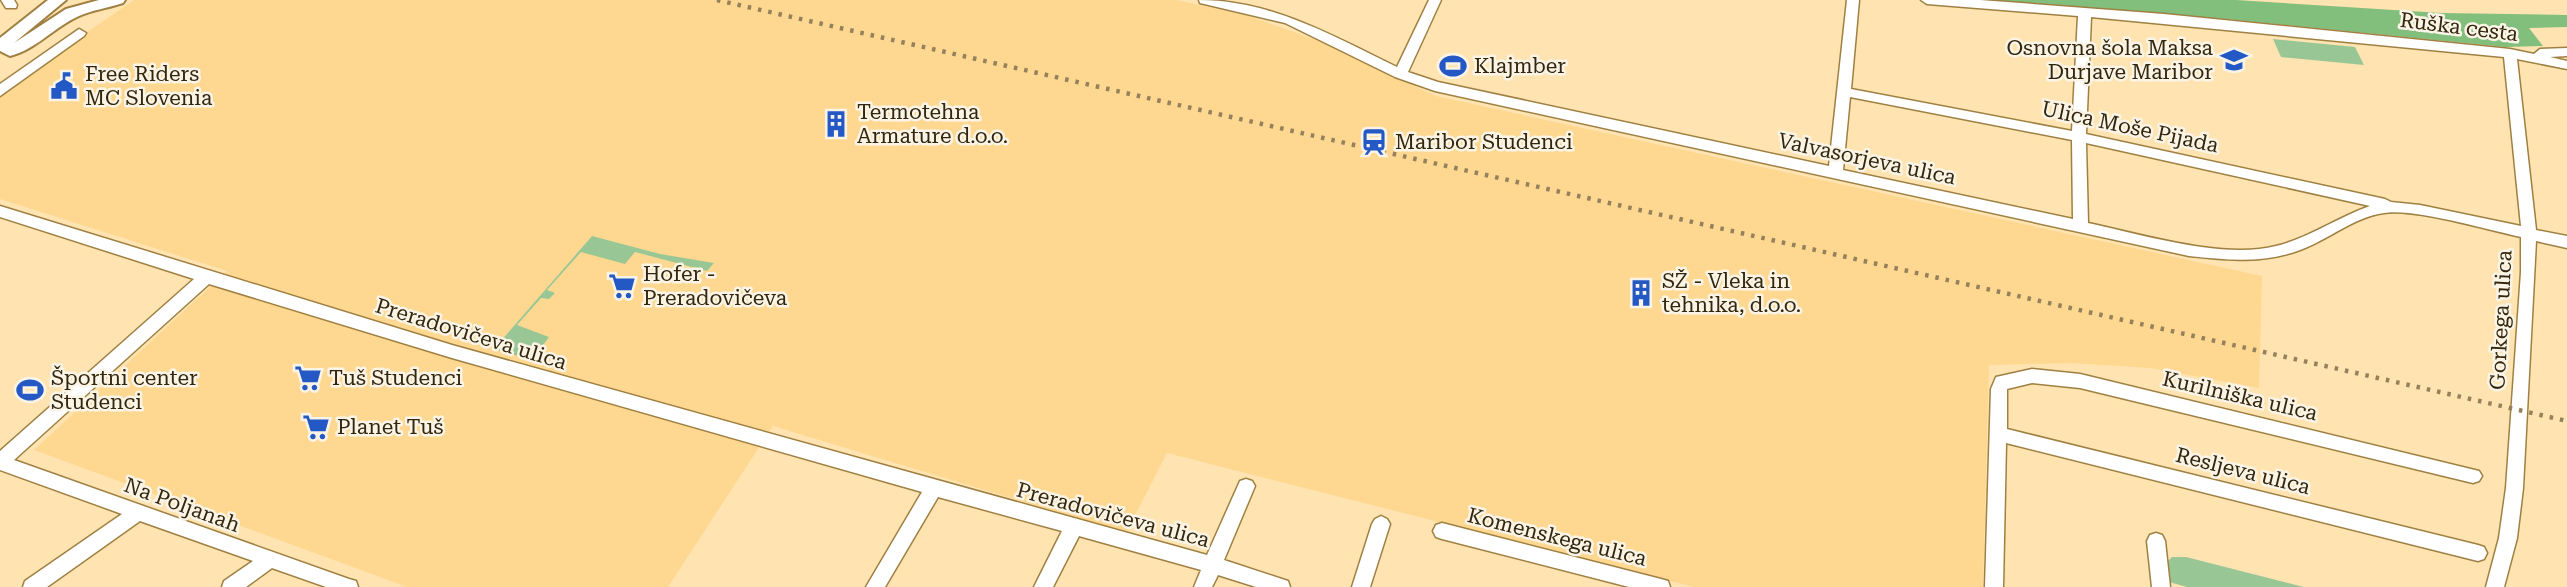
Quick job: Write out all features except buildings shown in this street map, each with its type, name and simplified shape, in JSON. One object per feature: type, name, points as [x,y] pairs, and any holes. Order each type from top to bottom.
[{"type":"main road","points":[[2,50],[38,7],[37,0]]},
{"type":"main road","points":[[2,50],[58,0]]},
{"type":"main road","points":[[2,50],[74,0]]},
{"type":"main road","points":[[2,50],[29,43],[72,13],[117,0]]},
{"type":"street","name":"Valvasorjeva ulica","points":[[1205,0],[1290,20],[1400,74],[1454,91],[2189,250],[2242,256],[2296,246],[2372,209],[2405,208],[2528,233]]},
{"type":"street","points":[[1400,74],[1435,0]]},
{"type":"street","points":[[1835,174],[1853,0]]},
{"type":"street","name":"Ruška cesta","points":[[1927,0],[2085,12],[2510,53],[2567,65]]},
{"type":"street","points":[[2081,226],[2079,137],[2085,12]]},
{"type":"street","points":[[0,91],[79,33]]},
{"type":"street","points":[[2510,53],[2567,52]]},
{"type":"street","name":"Gorkega ulica","points":[[2495,587],[2508,544],[2513,508],[2522,324],[2528,282],[2528,233],[2510,53]]},
{"type":"street","name":"Ulica Moše Pijada","points":[[1845,92],[2079,137],[2405,208]]},
{"type":"street","name":"Preradovičeva ulica","points":[[0,211],[204,279],[564,386],[1213,565],[1281,587]]},
{"type":"street","points":[[2528,233],[2567,242]]},
{"type":"street","name":"Na Poljanah","points":[[204,279],[0,462],[136,513],[349,587]]},
{"type":"street","name":"Kurilniška ulica","points":[[1997,434],[1999,389],[2002,382],[2019,377],[2080,382],[2473,476]]},
{"type":"street","points":[[1994,587],[1997,434]]},
{"type":"street","name":"Resljeva ulica","points":[[1997,434],[2478,553]]},
{"type":"street","points":[[1203,587],[1246,486]]},
{"type":"street","points":[[875,587],[933,489]]},
{"type":"street","points":[[32,587],[136,513]]},
{"type":"street","points":[[1361,587],[1381,524]]},
{"type":"street","points":[[1042,587],[1074,527]]},
{"type":"street","name":"Komenskega ulica","points":[[1442,531],[1661,587]]},
{"type":"street","points":[[2156,541],[2161,587]]},
{"type":"street","points":[[231,587],[270,559]]},
{"type":"shaded area","points":[[134,0],[1177,0],[1249,16],[1319,41],[1436,96],[2262,276],[2259,388],[2150,368],[2070,363],[1989,365],[1983,587],[1694,587],[1167,453],[1126,533],[773,426],[668,587],[407,587],[34,450],[227,271],[0,199],[0,92]]},
{"type":"green space","points":[[1973,0],[2236,0],[2442,13],[2567,15],[2567,27],[2529,28],[2543,46],[2505,47],[2226,19]]},
{"type":"green space","points":[[2273,39],[2355,47],[2364,65],[2281,57]]},
{"type":"green space","points":[[592,236],[660,254],[714,263],[707,271],[635,252],[625,264],[581,252],[547,290],[555,293],[549,299],[541,298],[517,325],[549,337],[532,360],[494,349]]},
{"type":"green space","points":[[2172,557],[2186,557],[2304,587],[2187,587],[2169,582],[2168,561]]},
{"type":"railway","points":[[717,0],[2567,421]]},
{"type":"place","name":"Osnovna šola Maksa Durjave Maribor","points":[[2234,60]]},
{"type":"place","name":"Klajmber","points":[[1453,66]]},
{"type":"place","name":"Free Riders MC Slovenia","points":[[64,86]]},
{"type":"place","name":"Termotehna Armature d.o.o.","points":[[836,124]]},
{"type":"place","name":"Maribor Studenci","points":[[1374,142]]},
{"type":"place","name":"Hofer - Preradovičeva","points":[[622,286]]},
{"type":"place","name":"SŽ - Vleka in tehnika, d.o.o.","points":[[1641,293]]},
{"type":"place","name":"Tuš Studenci","points":[[308,378]]},
{"type":"place","name":"Športni center Studenci","points":[[30,390]]},
{"type":"place","name":"Planet Tuš","points":[[316,427]]}]
